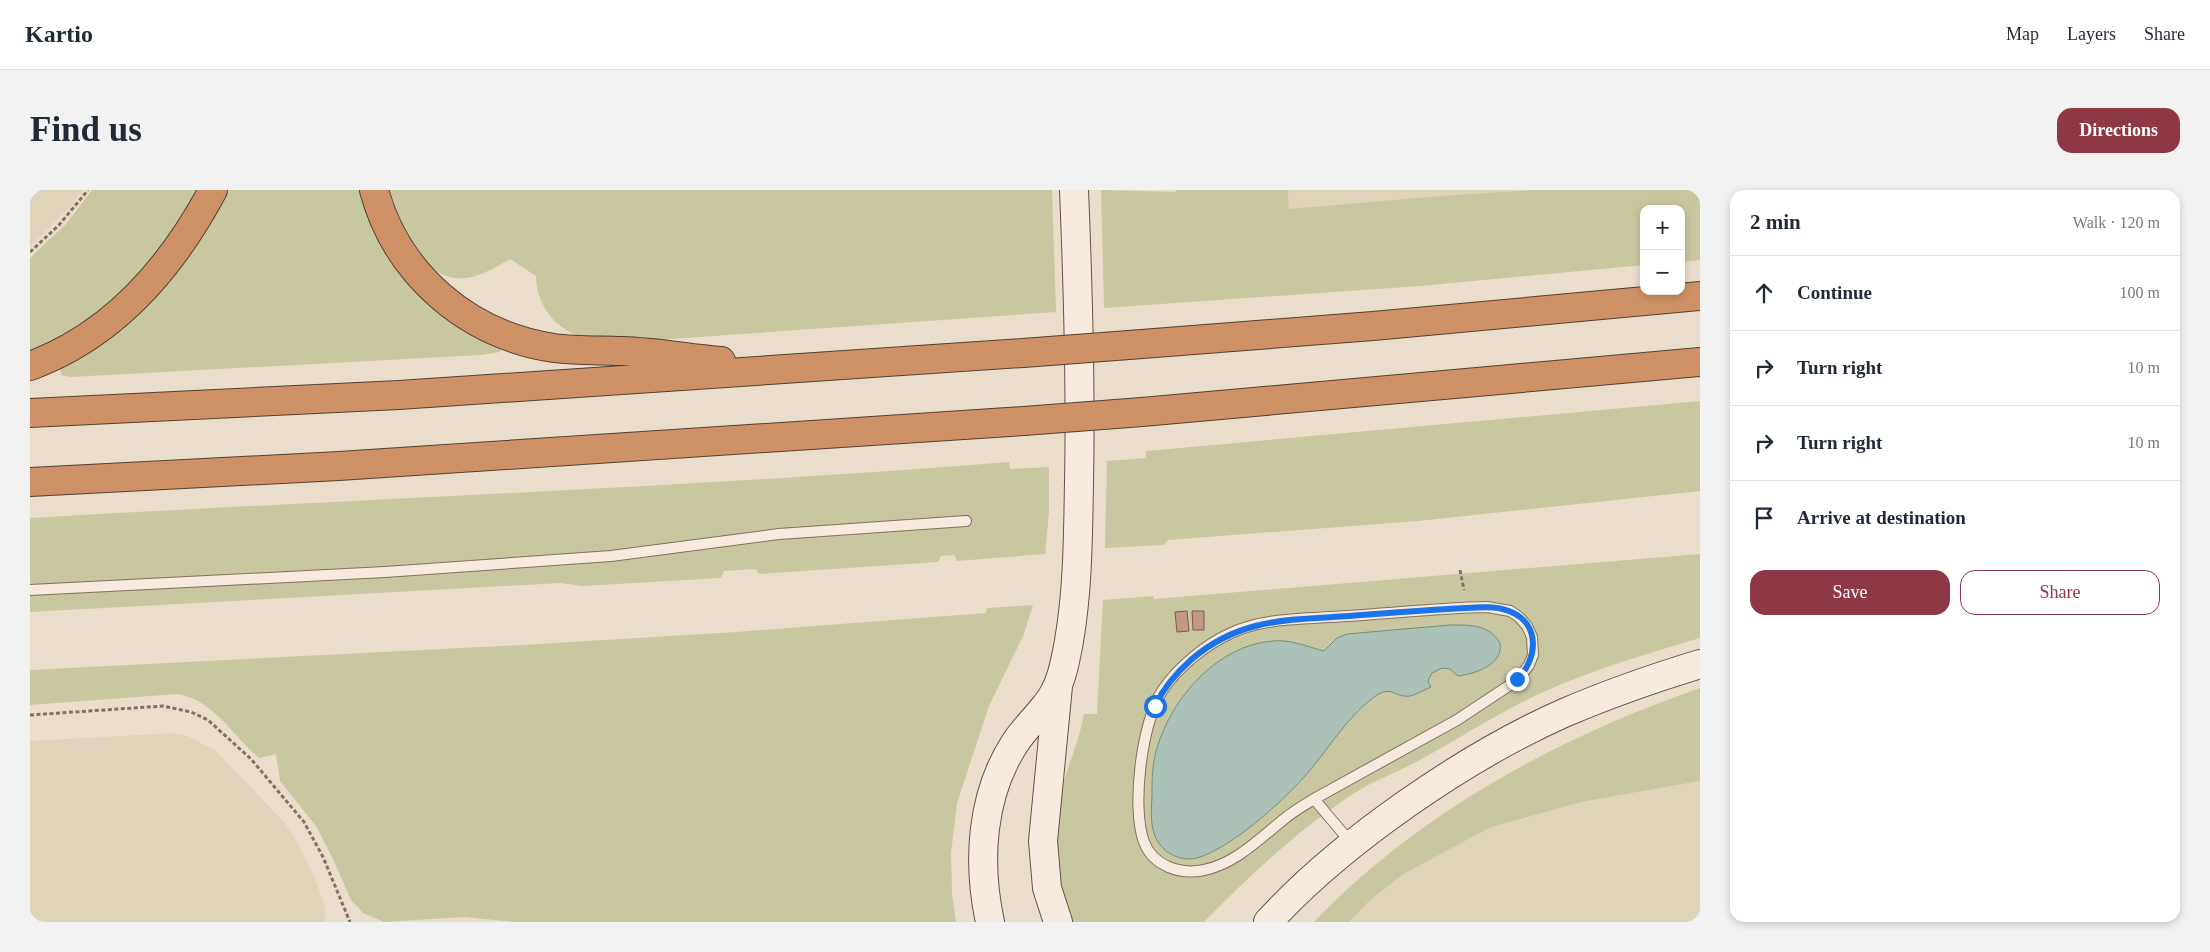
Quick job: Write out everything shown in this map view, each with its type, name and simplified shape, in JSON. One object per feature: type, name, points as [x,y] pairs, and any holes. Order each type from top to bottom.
[{"type":"highway","points":[[30,366],[75,345],[100,328],[142,293],[177,251],[214,190]]},
{"type":"highway","points":[[374,190],[389,231],[404,256],[422,279],[453,307],[490,329],[523,341],[554,348],[638,352],[795,370]]},
{"type":"highway","points":[[30,413],[399,395],[795,370],[1392,324],[1700,296]]},
{"type":"highway","points":[[30,482],[368,464],[1024,421],[1700,362]]},
{"type":"main road","points":[[1058,922],[1049,898],[1042,841],[1052,766],[1059,682],[1069,640],[1078,521],[1080,333],[1074,190]]},
{"type":"main road","points":[[1267,920],[1353,845],[1439,784],[1540,725],[1614,694],[1700,664]]},
{"type":"main road","points":[[990,922],[984,886],[983,849],[986,820],[991,798],[1002,766],[1014,744],[1047,704],[1059,682]]},
{"type":"lane","points":[[30,590],[385,572],[601,557],[817,530],[966,521]]},
{"type":"lane","points":[[1487,607],[1510,611],[1524,621],[1532,637],[1533,655],[1529,665],[1510,685],[1426,738],[1314,799],[1284,819],[1240,854],[1217,866],[1205,870],[1185,872],[1167,866],[1158,860],[1146,847],[1142,835],[1139,809],[1140,778],[1148,725],[1158,699],[1172,678],[1213,643],[1232,633],[1253,626],[1311,619],[1487,607]]},
{"type":"lane","points":[[1314,799],[1353,845]]},
{"type":"path","points":[[30,252],[59,225],[88,190]]},
{"type":"path","points":[[30,715],[163,706],[192,712],[208,720],[251,759],[304,822],[323,857],[350,922]]},
{"type":"shaded area","points":[[30,190],[83,190],[69,208],[30,247]]},
{"type":"shaded area","points":[[1288,190],[1532,190],[1452,195],[1289,210]]},
{"type":"shaded area","points":[[1450,625],[1478,627],[1490,632],[1500,643],[1500,651],[1493,663],[1479,670],[1458,676],[1450,669],[1442,668],[1432,673],[1428,681],[1431,687],[1412,695],[1405,696],[1389,691],[1374,697],[1346,724],[1295,787],[1255,823],[1225,845],[1197,858],[1188,859],[1172,855],[1160,844],[1156,838],[1151,818],[1154,760],[1157,748],[1174,710],[1200,677],[1216,663],[1234,652],[1253,645],[1273,641],[1292,642],[1324,651],[1337,638],[1347,634]]},
{"type":"shaded area","points":[[174,733],[188,736],[216,751],[284,822],[299,845],[313,873],[325,906],[325,922],[30,922],[30,741]]},
{"type":"shaded area","points":[[1700,781],[1700,922],[1349,922],[1368,902],[1402,875],[1489,828],[1581,802]]},
{"type":"green space","points":[[92,190],[200,190],[169,242],[107,308],[59,340],[30,353],[30,258],[66,224]]},
{"type":"green space","points":[[225,190],[363,190],[501,347],[500,352],[481,355],[70,377],[61,375],[60,368]]},
{"type":"green space","points":[[386,190],[1052,190],[1056,312],[671,339],[580,337],[560,326],[553,319],[547,312],[539,295],[536,276],[510,259],[486,272],[471,277],[454,278],[439,273],[427,263],[406,235]]},
{"type":"green space","points":[[1101,190],[1176,192],[1176,190],[1288,190],[1289,209],[1532,190],[1700,190],[1700,260],[1685,262],[1685,205],[1640,205],[1640,265],[1420,286],[1104,308]]},
{"type":"green space","points":[[1700,401],[1700,491],[1418,521],[1168,540],[1164,545],[1105,548],[1107,461],[1146,458],[1146,451]]},
{"type":"green space","points":[[1009,462],[1010,469],[1049,467],[1049,513],[1045,554],[957,561],[954,555],[941,556],[938,562],[759,574],[756,569],[724,571],[721,578],[582,586],[561,583],[30,612],[30,518],[642,486]]},
{"type":"green space","points":[[1700,554],[1700,638],[1639,656],[1559,685],[1524,701],[1420,760],[1361,789],[1294,838],[1257,870],[1204,922],[1072,922],[1066,909],[1057,877],[1055,825],[1060,795],[1084,714],[1097,714],[1103,600],[1153,596],[1154,599]]},
{"type":"green space","points":[[1033,605],[1024,634],[989,706],[957,803],[951,853],[952,894],[956,922],[515,922],[464,917],[384,922],[363,913],[351,900],[316,826],[280,781],[276,754],[259,758],[222,720],[202,703],[177,694],[30,705],[30,670],[736,632],[986,613],[987,608]]},
{"type":"green space","points":[[1700,688],[1700,781],[1581,802],[1489,828],[1402,875],[1368,902],[1349,922],[1314,922],[1398,846],[1493,782],[1595,730]]},
{"type":"building","points":[[1187,611],[1189,631],[1177,632],[1175,612]]},
{"type":"building","points":[[1192,611],[1204,611],[1204,630],[1193,630]]},
{"type":"route","points":[[1155,706],[1162,691],[1177,672],[1204,649],[1223,637],[1253,626],[1311,619],[1487,607],[1510,611],[1524,621],[1532,637],[1533,644],[1533,655],[1529,665],[1517,679]]}]
